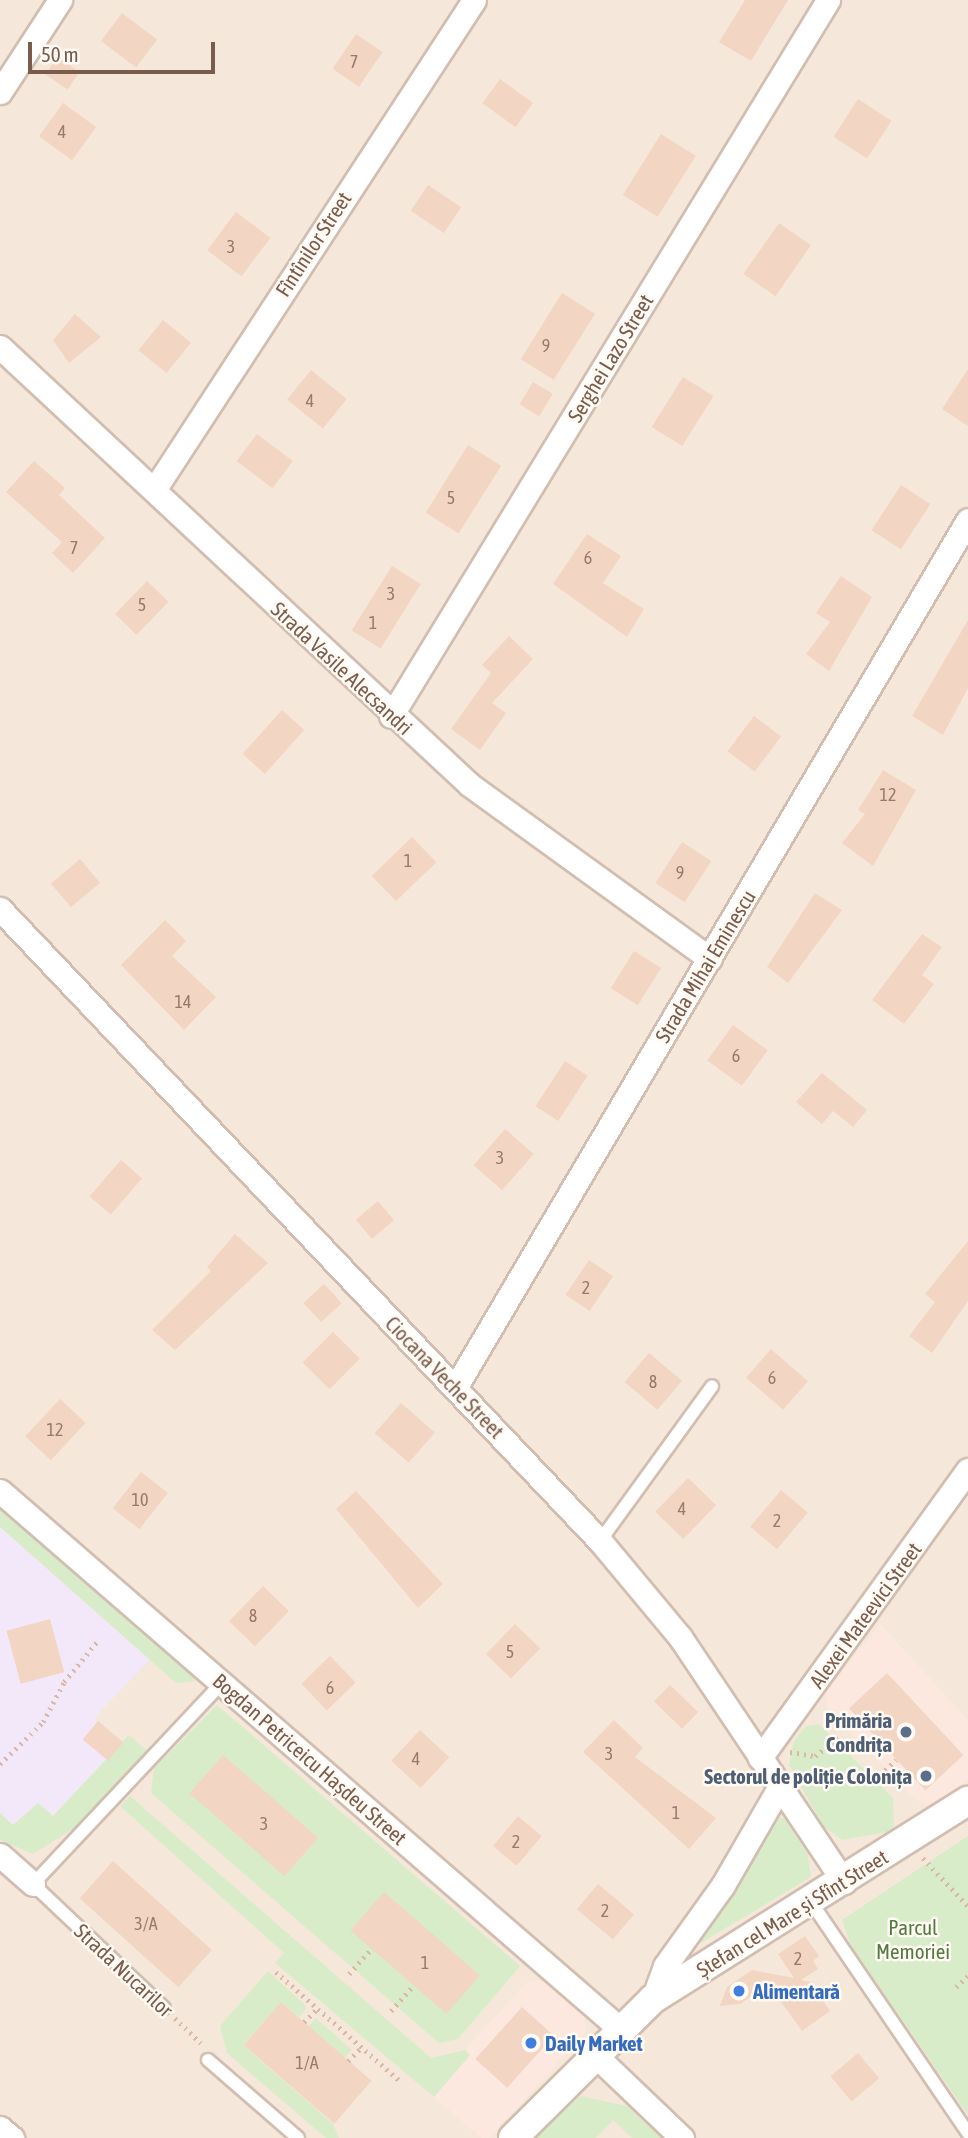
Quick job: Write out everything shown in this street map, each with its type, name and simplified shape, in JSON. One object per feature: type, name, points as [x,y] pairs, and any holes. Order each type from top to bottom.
[{"type":"street","points":[[0,92],[60,0]]},
{"type":"street","name":"Fîntînilor Street","points":[[154,490],[474,0]]},
{"type":"street","name":"Serghei Lazo Street","points":[[391,716],[828,0]]},
{"type":"street","name":"Strada Vasile Alecsandri","points":[[0,347],[391,716],[470,785],[710,959]]},
{"type":"street","name":"Strada Mihai Eminescu","points":[[455,1388],[710,959],[961,550],[968,520]]},
{"type":"street","name":"Ciocana Veche Street","points":[[0,909],[600,1541],[680,1637],[764,1753],[779,1788],[844,1882]]},
{"type":"street","name":"Alexei Mateevici Street","points":[[764,1753],[968,1470]]},
{"type":"street","name":"Bogdan Petriceicu Hașdeu Street","points":[[0,1491],[619,2028]]},
{"type":"street","points":[[653,1999],[665,1966],[723,1885],[779,1788]]},
{"type":"street","name":"Ștefan cel Mare și Sfînt Street","points":[[513,2138],[619,2028],[653,1999],[844,1882],[968,1801]]},
{"type":"street","points":[[0,1855],[33,1884]]},
{"type":"street","points":[[594,2054],[682,2138]]},
{"type":"street","points":[[0,2128],[12,2138]]},
{"type":"lane","points":[[600,1541],[712,1386]]},
{"type":"lane","points":[[33,1884],[223,1682]]},
{"type":"lane","name":"Strada Nucarilor","points":[[33,1884],[164,2008]]},
{"type":"lane","points":[[811,1902],[968,2133]]},
{"type":"lane","points":[[208,2060],[298,2138]]},
{"type":"path","points":[[0,1764],[43,1722],[64,1682],[97,1642]]},
{"type":"path","points":[[764,1753],[814,1756],[842,1736]]},
{"type":"path","points":[[880,1775],[896,1760]]},
{"type":"path","points":[[911,1864],[934,1849]]},
{"type":"path","points":[[922,1857],[968,1906]]},
{"type":"path","points":[[349,1974],[371,1949]]},
{"type":"path","points":[[276,1972],[400,2081]]},
{"type":"path","points":[[956,1987],[968,1976]]},
{"type":"path","points":[[391,2011],[413,1986]]},
{"type":"path","name":"Strada Nucarilor","points":[[164,2008],[201,2043],[208,2060]]},
{"type":"path","points":[[304,2022],[317,2008]]},
{"type":"path","points":[[348,2062],[362,2047]]},
{"type":"shaded area","points":[[0,0],[968,0],[968,2138],[0,2138]]},
{"type":"shaded area","points":[[0,1527],[151,1658],[94,1718],[123,1742],[53,1816],[38,1803],[13,1825],[0,1813]]},
{"type":"shaded area","points":[[880,1624],[968,1720],[968,1781],[931,1806],[916,1800],[828,1709],[825,1694]]},
{"type":"shaded area","points":[[545,1979],[584,2013],[586,2032],[489,2138],[482,2138],[434,2097],[470,2056],[465,2050],[527,1982]]},
{"type":"green space","points":[[0,1508],[192,1675],[195,1681],[176,1683],[0,1527]]},
{"type":"green space","points":[[217,1705],[520,1966],[458,2039],[439,2043],[151,1793],[154,1768]]},
{"type":"green space","points":[[819,1724],[893,1798],[894,1831],[842,1840],[823,1826],[789,1765],[794,1741],[806,1726]]},
{"type":"green space","points":[[129,1735],[148,1752],[81,1824],[33,1854],[0,1840],[0,1813],[13,1825],[38,1803],[53,1816]]},
{"type":"green space","points":[[130,1796],[431,2058],[465,2050],[470,2055],[434,2097],[275,1963],[284,1953],[120,1806]]},
{"type":"green space","points":[[774,1817],[784,1818],[808,1855],[811,1877],[684,1953]]},
{"type":"green space","name":"Parcul Memoriei","points":[[968,1836],[968,2115],[851,1946],[842,1920]]},
{"type":"green space","points":[[268,1971],[307,2007],[299,2017],[281,2002],[243,2045],[333,2124],[339,2138],[326,2138],[227,2053],[220,2026]]},
{"type":"green space","points":[[316,2018],[352,2050],[344,2058],[309,2026]]},
{"type":"green space","points":[[580,2096],[627,2106],[661,2138],[632,2138],[613,2120],[596,2138],[533,2138]]},
{"type":"building","points":[[745,0],[788,0],[751,61],[719,42]]},
{"type":"building","points":[[122,13],[157,39],[136,67],[101,41]]},
{"type":"building","points":[[356,34],[383,52],[359,87],[333,69]]},
{"type":"building","points":[[57,57],[79,72],[68,90],[45,74]]},
{"type":"building","points":[[500,79],[533,103],[516,127],[482,103]]},
{"type":"building","points":[[858,99],[892,121],[867,159],[833,137]]},
{"type":"building","points":[[63,103],[96,127],[72,160],[39,136]]},
{"type":"building","points":[[661,134],[696,156],[658,217],[623,195]]},
{"type":"building","points":[[428,185],[461,207],[444,233],[411,211]]},
{"type":"building","points":[[236,212],[270,238],[241,276],[207,250]]},
{"type":"building","points":[[779,223],[811,245],[775,296],[743,274]]},
{"type":"building","points":[[562,293],[595,314],[554,380],[521,359]]},
{"type":"building","points":[[75,314],[101,337],[69,363],[53,340]]},
{"type":"building","points":[[163,320],[191,343],[166,373],[138,350]]},
{"type":"building","points":[[968,369],[968,426],[942,409]]},
{"type":"building","points":[[311,370],[347,399],[323,428],[287,400]]},
{"type":"building","points":[[683,377],[714,396],[682,446],[652,427]]},
{"type":"building","points":[[533,382],[553,394],[539,416],[520,404]]},
{"type":"building","points":[[257,434],[293,461],[272,488],[237,461]]},
{"type":"building","points":[[468,445],[501,466],[459,534],[426,513]]},
{"type":"building","points":[[34,461],[65,488],[59,495],[105,538],[73,573],[52,553],[62,542],[6,492]]},
{"type":"building","points":[[901,485],[930,504],[901,549],[872,530]]},
{"type":"building","points":[[587,534],[621,556],[603,583],[644,609],[627,637],[553,584]]},
{"type":"building","points":[[392,566],[421,584],[381,648],[352,630]]},
{"type":"building","points":[[841,576],[872,597],[829,671],[806,654],[830,622],[816,613]]},
{"type":"building","points":[[147,581],[169,602],[137,635],[115,614]]},
{"type":"building","points":[[968,620],[968,688],[943,735],[912,716]]},
{"type":"building","points":[[509,636],[533,659],[492,703],[506,713],[480,750],[451,729],[491,673],[482,665]]},
{"type":"building","points":[[282,710],[304,730],[265,774],[243,754]]},
{"type":"building","points":[[754,716],[781,736],[755,772],[728,751]]},
{"type":"building","points":[[883,770],[916,790],[873,866],[842,843],[865,814],[858,810]]},
{"type":"building","points":[[412,837],[436,862],[396,901],[372,876]]},
{"type":"building","points":[[682,842],[711,861],[685,902],[655,883]]},
{"type":"building","points":[[80,859],[100,883],[71,907],[51,883]]},
{"type":"building","points":[[815,893],[842,910],[788,983],[767,967]]},
{"type":"building","points":[[165,920],[186,941],[172,956],[216,997],[184,1030],[121,965]]},
{"type":"building","points":[[922,934],[942,947],[922,975],[934,984],[904,1024],[872,1000]]},
{"type":"building","points":[[634,951],[661,968],[638,1005],[611,988]]},
{"type":"building","points":[[733,1025],[768,1050],[742,1086],[707,1061]]},
{"type":"building","points":[[565,1061],[588,1076],[558,1121],[536,1106]]},
{"type":"building","points":[[822,1073],[867,1110],[853,1127],[833,1111],[822,1124],[796,1102]]},
{"type":"building","points":[[505,1129],[534,1154],[502,1190],[474,1165]]},
{"type":"building","points":[[121,1160],[142,1178],[111,1215],[90,1196]]},
{"type":"building","points":[[378,1201],[394,1220],[372,1239],[356,1220]]},
{"type":"building","points":[[235,1234],[268,1263],[175,1350],[152,1330],[211,1271],[207,1267]]},
{"type":"building","points":[[968,1241],[968,1301],[932,1353],[909,1336],[935,1302],[925,1294]]},
{"type":"building","points":[[589,1260],[613,1276],[590,1311],[566,1295]]},
{"type":"building","points":[[324,1284],[342,1303],[321,1322],[304,1303]]},
{"type":"building","points":[[333,1332],[360,1359],[329,1389],[303,1362]]},
{"type":"building","points":[[771,1349],[808,1381],[783,1410],[746,1378]]},
{"type":"building","points":[[649,1353],[682,1381],[658,1410],[625,1382]]},
{"type":"building","points":[[60,1399],[86,1423],[51,1460],[25,1436]]},
{"type":"building","points":[[401,1403],[435,1433],[409,1463],[375,1433]]},
{"type":"building","points":[[141,1472],[168,1493],[139,1529],[113,1508]]},
{"type":"building","points":[[688,1478],[716,1505],[683,1539],[655,1512]]},
{"type":"building","points":[[781,1490],[808,1512],[777,1549],[750,1527]]},
{"type":"building","points":[[356,1491],[443,1584],[418,1608],[336,1509]]},
{"type":"building","points":[[263,1586],[289,1611],[255,1646],[229,1621]]},
{"type":"building","points":[[50,1619],[64,1672],[21,1684],[7,1631]]},
{"type":"building","points":[[515,1624],[540,1648],[511,1679],[486,1654]]},
{"type":"building","points":[[330,1656],[356,1683],[327,1710],[301,1684]]},
{"type":"building","name":"Primăria Condrița","points":[[887,1673],[963,1755],[925,1790],[849,1708]]},
{"type":"building","points":[[670,1685],[698,1712],[682,1729],[654,1702]]},
{"type":"building","points":[[614,1720],[643,1748],[635,1757],[716,1818],[689,1849],[583,1752]]},
{"type":"building","points":[[98,1721],[123,1742],[108,1761],[83,1739]]},
{"type":"building","points":[[420,1730],[449,1757],[421,1788],[391,1761]]},
{"type":"building","points":[[223,1755],[318,1838],[285,1876],[190,1793]]},
{"type":"building","points":[[518,1816],[542,1836],[517,1866],[493,1846]]},
{"type":"building","points":[[113,1861],[212,1950],[178,1987],[80,1898]]},
{"type":"building","points":[[598,1884],[634,1914],[613,1939],[577,1909]]},
{"type":"building","points":[[384,1892],[480,1975],[446,2014],[351,1930]]},
{"type":"building","points":[[805,1936],[819,1956],[813,1961],[818,1969],[801,1980],[810,1982],[830,2011],[802,2031],[769,1985],[740,2004],[720,2006],[727,1987],[752,1970],[794,1978],[778,1954]]},
{"type":"building","points":[[281,2002],[372,2081],[334,2124],[244,2045]]},
{"type":"building","points":[[522,2007],[554,2036],[507,2088],[475,2059]]},
{"type":"building","points":[[858,2053],[879,2078],[852,2101],[830,2076]]},
{"type":"place","name":"Primăria Condrița","points":[[906,1732]]},
{"type":"place","name":"Sectorul de poliție Colonița","points":[[926,1776]]},
{"type":"place","name":"Alimentară","points":[[739,1991]]},
{"type":"place","name":"Daily Market","points":[[531,2043]]}]
